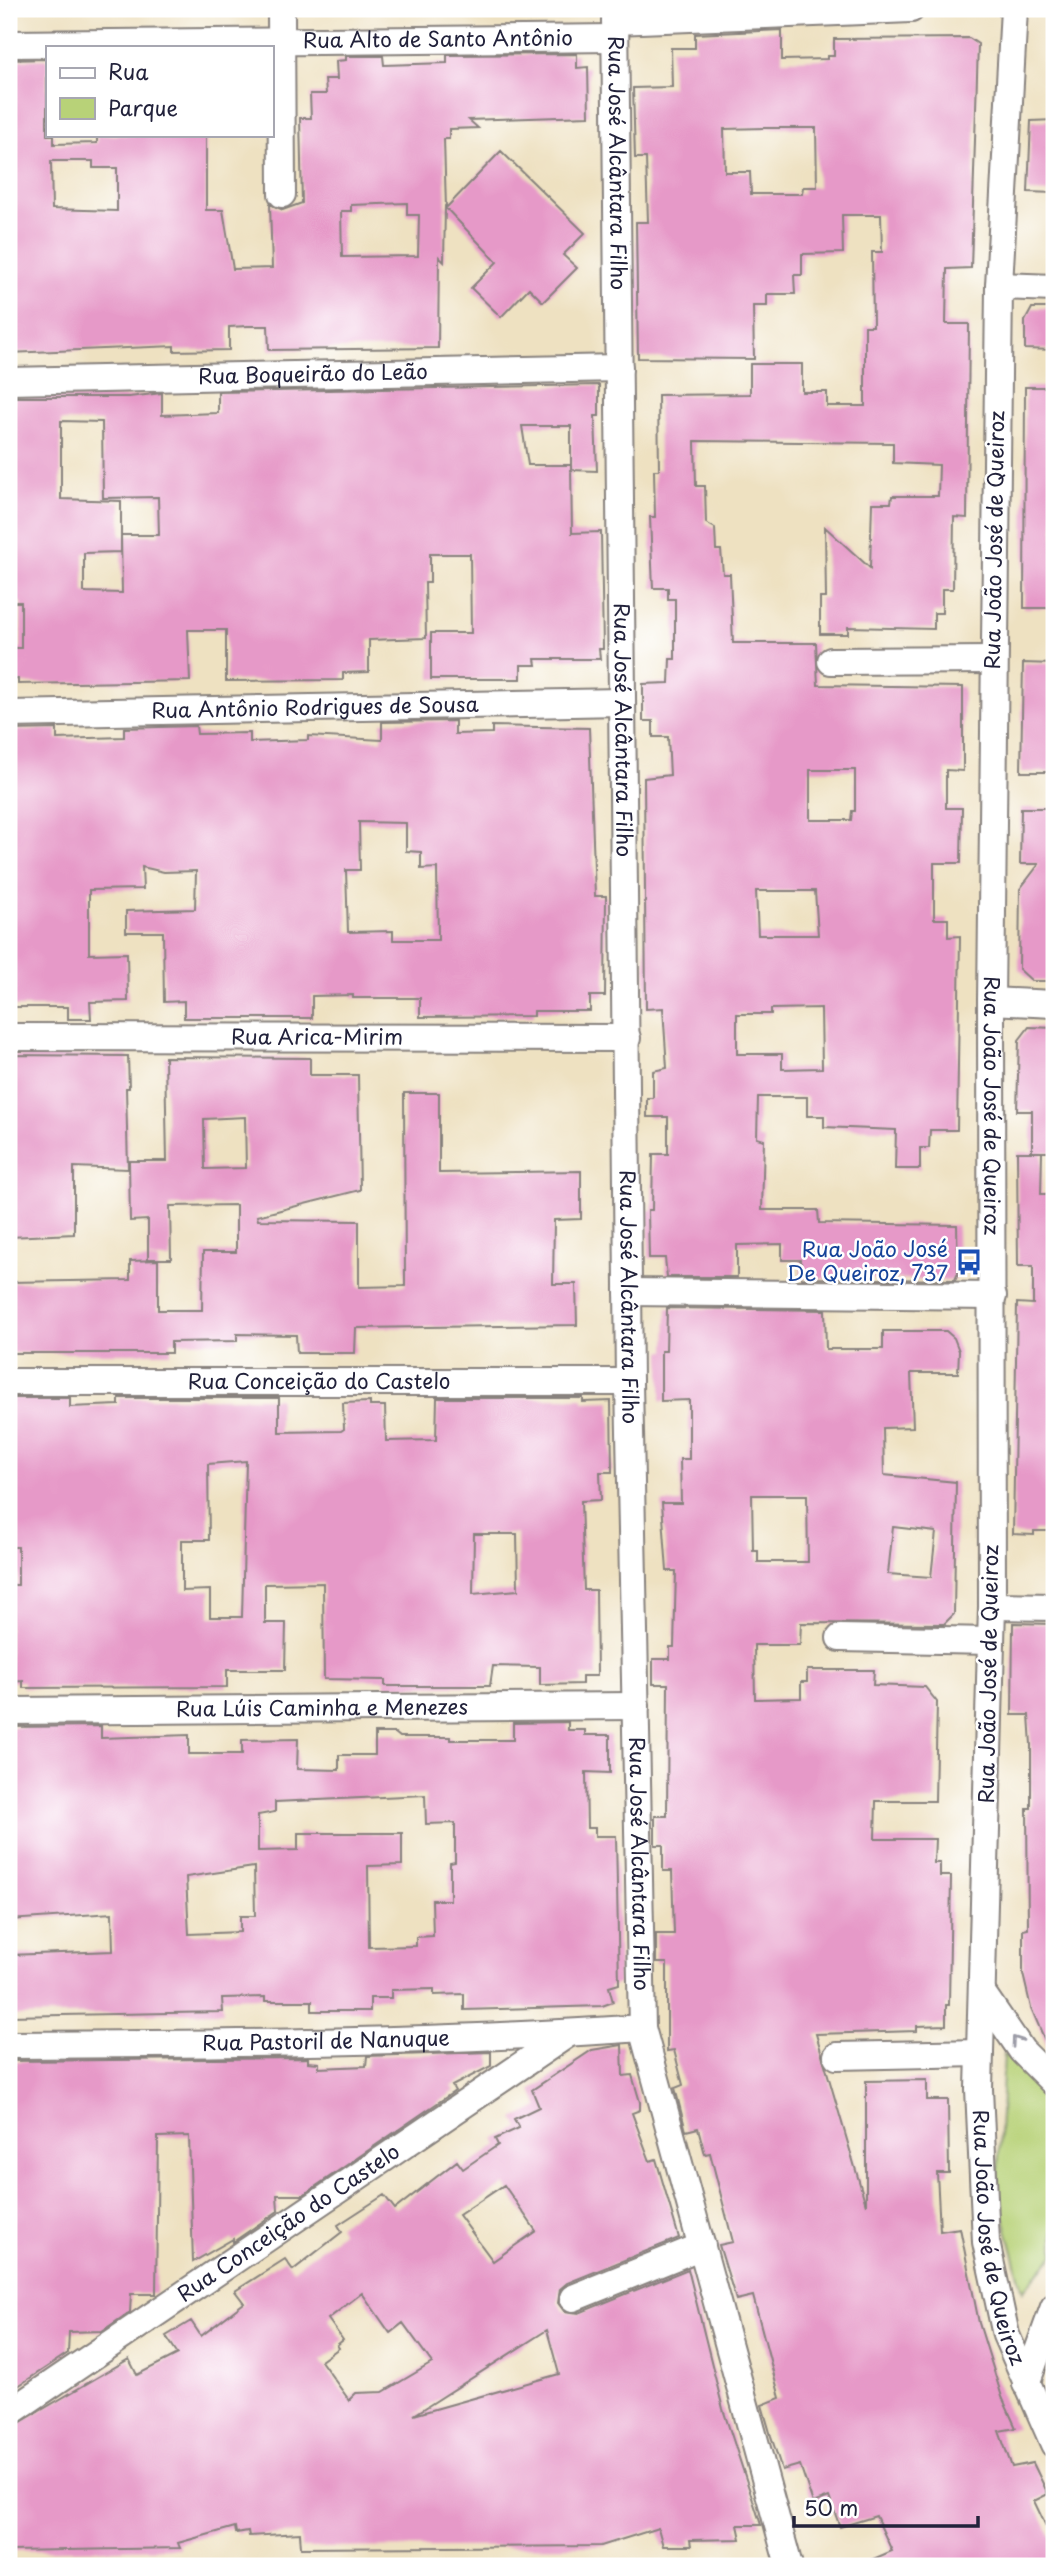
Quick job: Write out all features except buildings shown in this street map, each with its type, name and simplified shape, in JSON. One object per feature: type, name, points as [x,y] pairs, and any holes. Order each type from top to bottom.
[{"type":"street","points":[[281,9],[282,194]]},
{"type":"street","name":"Rua Alto de Santo Antônio","points":[[9,44],[282,40],[911,9]]},
{"type":"street","name":"Rua João José de Queiroz","points":[[1014,9],[999,286],[991,1001],[992,1606],[981,2053],[986,2242],[1006,2335],[1054,2444]]},
{"type":"street","name":"Rua José Alcântara Filho","points":[[615,23],[629,1382],[642,2028],[789,2566]]},
{"type":"street","points":[[999,286],[1054,288]]},
{"type":"street","name":"Rua Boqueirão do Leão","points":[[9,381],[619,368]]},
{"type":"street","points":[[831,661],[993,660]]},
{"type":"street","name":"Rua Antônio Rodrigues de Sousa","points":[[9,714],[621,702]]},
{"type":"street","points":[[991,1001],[1054,1004]]},
{"type":"street","name":"Rua Arica-Mirim","points":[[9,1037],[627,1038]]},
{"type":"street","points":[[628,1292],[993,1296]]},
{"type":"street","name":"Rua Conceição do Castelo","points":[[9,1381],[629,1382]]},
{"type":"street","points":[[992,1606],[1054,1607]]},
{"type":"street","points":[[840,1638],[991,1641]]},
{"type":"street","name":"Rua Lúis Caminha e Menezes","points":[[9,1711],[636,1706]]},
{"type":"street","points":[[983,1994],[1022,2051],[1054,2083]]},
{"type":"street","name":"Rua Pastoril de Nanuque","points":[[9,2045],[569,2034],[642,2028]]},
{"type":"street","name":"Rua Conceição do Castelo","points":[[9,2413],[569,2034]]},
{"type":"street","points":[[837,2056],[981,2053]]},
{"type":"street","points":[[573,2298],[702,2246]]},
{"type":"street","points":[[1026,2384],[1054,2307]]},
{"type":"green space","points":[[1004,2054],[1054,2094],[1054,2255],[1023,2291],[997,2191]]},
{"type":"place","name":"Rua João José De Queiroz, 737","points":[[969,1262]]}]
